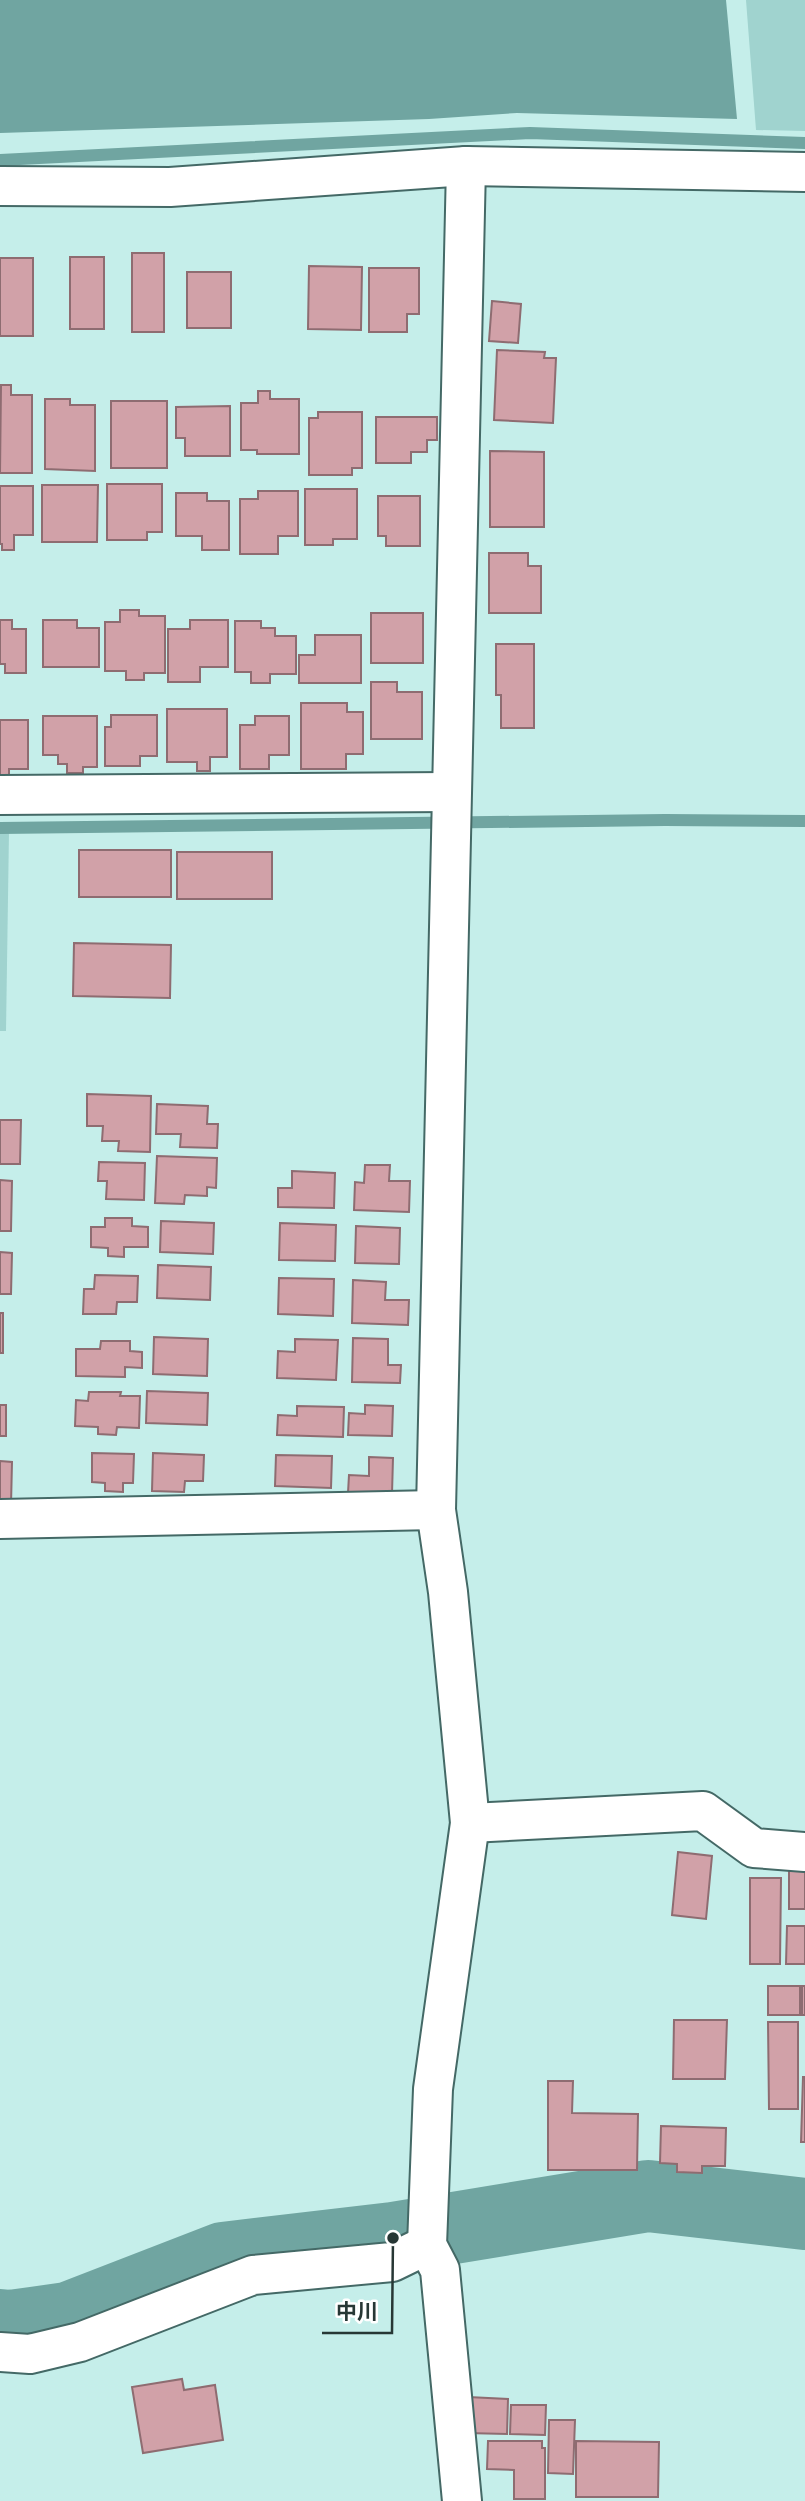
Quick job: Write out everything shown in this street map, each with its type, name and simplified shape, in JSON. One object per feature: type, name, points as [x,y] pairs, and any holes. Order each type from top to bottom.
[{"type":"street","points":[[0,186],[170,187],[466,166],[805,172]]},
{"type":"street","points":[[462,2501],[440,2270],[427,2245],[433,2089],[470,1823],[448,1592],[436,1510],[466,166]]},
{"type":"street","points":[[0,795],[451,815]]},
{"type":"street","points":[[0,1519],[436,1510]]},
{"type":"street","points":[[470,1823],[703,1811],[754,1849],[805,1852]]},
{"type":"street","points":[[0,2352],[30,2354],[80,2342],[253,2275],[392,2262],[427,2245]]},
{"type":"shaded area","points":[[0,0],[726,0],[737,119],[517,113],[429,119],[0,133]]},
{"type":"shaded area","points":[[746,0],[805,0],[805,131],[756,130]]},
{"type":"shaded area","points":[[0,831],[9,831],[6,1031],[0,1031]]},
{"type":"building","points":[[132,253],[164,253],[164,332],[132,332]]},
{"type":"building","points":[[70,257],[104,257],[104,329],[70,329]]},
{"type":"building","points":[[0,258],[33,258],[33,336],[0,336]]},
{"type":"building","points":[[309,266],[362,267],[361,330],[308,329]]},
{"type":"building","points":[[369,268],[419,268],[419,314],[407,314],[407,332],[369,332]]},
{"type":"building","points":[[187,272],[231,272],[231,328],[187,328]]},
{"type":"building","points":[[492,301],[521,304],[518,343],[489,341]]},
{"type":"building","points":[[497,350],[545,352],[544,358],[556,358],[553,423],[494,420]]},
{"type":"building","points":[[1,385],[11,385],[11,395],[32,395],[32,473],[0,473]]},
{"type":"building","points":[[258,391],[270,391],[270,399],[299,399],[299,454],[257,454],[257,450],[241,450],[241,403],[258,403]]},
{"type":"building","points":[[45,399],[70,399],[70,405],[95,405],[95,471],[45,469]]},
{"type":"building","points":[[111,401],[167,401],[167,468],[111,468]]},
{"type":"building","points":[[230,406],[230,456],[185,456],[185,438],[176,438],[176,407]]},
{"type":"building","points":[[318,412],[362,412],[362,468],[352,468],[352,475],[309,475],[309,418],[318,418]]},
{"type":"building","points":[[376,417],[437,417],[437,440],[427,440],[427,452],[411,452],[411,463],[376,463]]},
{"type":"building","points":[[490,451],[544,452],[544,527],[490,527]]},
{"type":"building","points":[[107,484],[162,484],[162,532],[147,532],[147,540],[107,540]]},
{"type":"building","points":[[42,485],[98,485],[97,542],[42,542]]},
{"type":"building","points":[[0,486],[33,486],[33,535],[14,535],[14,550],[2,550],[0,544]]},
{"type":"building","points":[[305,489],[357,489],[357,539],[333,539],[333,545],[305,545]]},
{"type":"building","points":[[258,491],[298,491],[298,536],[278,536],[278,554],[240,554],[240,499],[258,499]]},
{"type":"building","points":[[176,493],[207,493],[207,501],[229,501],[229,550],[202,550],[202,536],[176,536]]},
{"type":"building","points":[[378,496],[420,496],[420,546],[386,546],[386,536],[378,536]]},
{"type":"building","points":[[489,553],[528,553],[528,566],[541,566],[541,613],[489,613]]},
{"type":"building","points":[[120,610],[139,610],[139,616],[165,616],[165,673],[144,673],[144,680],[126,680],[126,671],[105,671],[105,622],[120,622]]},
{"type":"building","points":[[371,613],[423,613],[423,663],[371,663]]},
{"type":"building","points":[[0,620],[12,620],[12,629],[26,629],[26,673],[5,673],[5,664],[0,664]]},
{"type":"building","points":[[43,620],[77,620],[77,628],[99,628],[99,667],[43,667]]},
{"type":"building","points":[[190,620],[228,620],[228,667],[200,667],[200,682],[168,682],[168,629],[190,629]]},
{"type":"building","points":[[235,621],[261,621],[261,628],[275,628],[275,636],[296,636],[296,674],[270,674],[270,683],[251,683],[251,672],[235,672]]},
{"type":"building","points":[[315,635],[361,635],[361,683],[299,683],[299,655],[315,655]]},
{"type":"building","points":[[496,644],[534,644],[534,728],[501,728],[501,695],[496,695]]},
{"type":"building","points":[[371,682],[397,682],[397,692],[422,692],[422,739],[371,739]]},
{"type":"building","points":[[301,703],[347,703],[347,712],[363,712],[363,754],[346,754],[346,769],[301,769]]},
{"type":"building","points":[[167,709],[227,709],[227,757],[210,757],[210,771],[197,771],[197,762],[167,762]]},
{"type":"building","points":[[111,715],[157,715],[157,756],[140,756],[140,766],[105,766],[105,727],[111,727]]},
{"type":"building","points":[[43,716],[97,716],[97,767],[83,767],[83,773],[67,773],[67,764],[58,764],[58,755],[43,755]]},
{"type":"building","points":[[255,716],[289,716],[289,755],[269,755],[269,769],[240,769],[240,725],[255,725]]},
{"type":"building","points":[[0,720],[28,720],[28,769],[9,769],[9,775],[0,775]]},
{"type":"building","points":[[79,850],[171,850],[171,897],[79,897]]},
{"type":"building","points":[[177,852],[272,852],[272,899],[177,899]]},
{"type":"building","points":[[74,943],[171,945],[170,998],[73,996]]},
{"type":"building","points":[[87,1094],[151,1096],[150,1152],[118,1151],[119,1141],[102,1141],[103,1126],[87,1126]]},
{"type":"building","points":[[157,1104],[208,1106],[207,1124],[218,1124],[217,1148],[180,1147],[181,1134],[156,1134]]},
{"type":"building","points":[[0,1120],[21,1120],[20,1164],[0,1164]]},
{"type":"building","points":[[157,1156],[217,1158],[216,1188],[207,1187],[207,1196],[185,1195],[184,1204],[155,1203]]},
{"type":"building","points":[[99,1162],[145,1163],[144,1200],[106,1199],[107,1181],[98,1181]]},
{"type":"building","points":[[365,1165],[390,1165],[389,1181],[410,1181],[409,1212],[354,1210],[355,1182],[364,1183]]},
{"type":"building","points":[[292,1171],[335,1173],[334,1208],[278,1207],[278,1188],[292,1188]]},
{"type":"building","points":[[0,1180],[12,1181],[11,1231],[0,1231]]},
{"type":"building","points":[[105,1218],[132,1218],[132,1226],[148,1227],[148,1247],[124,1247],[124,1257],[108,1256],[108,1248],[91,1247],[91,1227],[105,1227]]},
{"type":"building","points":[[161,1221],[214,1223],[213,1254],[160,1252]]},
{"type":"building","points":[[280,1223],[336,1225],[335,1261],[279,1260]]},
{"type":"building","points":[[356,1226],[400,1228],[399,1264],[355,1263]]},
{"type":"building","points":[[0,1252],[12,1253],[11,1294],[0,1294]]},
{"type":"building","points":[[158,1265],[211,1267],[210,1300],[157,1298]]},
{"type":"building","points":[[95,1275],[138,1276],[137,1302],[117,1302],[116,1314],[83,1314],[84,1289],[94,1289]]},
{"type":"building","points":[[279,1278],[334,1279],[333,1316],[278,1314]]},
{"type":"building","points":[[353,1280],[386,1282],[385,1300],[409,1300],[408,1325],[352,1323]]},
{"type":"building","points":[[0,1313],[3,1313],[3,1353],[0,1353]]},
{"type":"building","points":[[154,1337],[208,1339],[207,1376],[153,1374]]},
{"type":"building","points":[[353,1338],[388,1339],[388,1365],[401,1365],[400,1383],[352,1382]]},
{"type":"building","points":[[295,1339],[338,1340],[336,1380],[277,1378],[278,1351],[295,1352]]},
{"type":"building","points":[[101,1341],[130,1341],[130,1351],[142,1352],[142,1368],[125,1367],[125,1377],[76,1376],[76,1349],[100,1349]]},
{"type":"building","points":[[147,1391],[208,1393],[207,1425],[146,1423]]},
{"type":"building","points":[[89,1392],[121,1392],[120,1396],[140,1396],[139,1428],[117,1427],[116,1435],[98,1434],[98,1427],[75,1426],[76,1400],[88,1401]]},
{"type":"building","points":[[0,1405],[6,1405],[6,1436],[0,1436]]},
{"type":"building","points":[[365,1405],[393,1406],[392,1436],[348,1435],[349,1413],[365,1414]]},
{"type":"building","points":[[297,1406],[344,1407],[343,1437],[277,1435],[278,1415],[297,1416]]},
{"type":"building","points":[[92,1453],[134,1454],[133,1483],[123,1483],[123,1492],[105,1491],[105,1483],[92,1482]]},
{"type":"building","points":[[153,1453],[204,1455],[203,1481],[185,1481],[184,1492],[152,1491]]},
{"type":"building","points":[[276,1455],[332,1456],[331,1488],[275,1486]]},
{"type":"building","points":[[369,1457],[393,1458],[392,1494],[348,1493],[349,1475],[369,1476]]},
{"type":"building","points":[[0,1461],[12,1462],[11,1505],[0,1505]]},
{"type":"building","points":[[678,1852],[712,1856],[706,1919],[672,1915]]},
{"type":"building","points":[[789,1866],[805,1867],[805,1909],[789,1909]]},
{"type":"building","points":[[750,1878],[781,1878],[780,1964],[750,1964]]},
{"type":"building","points":[[787,1926],[805,1926],[805,1964],[786,1964]]},
{"type":"building","points":[[768,1986],[800,1986],[800,2015],[768,2015]]},
{"type":"building","points":[[802,1986],[805,1986],[805,2015],[802,2015]]},
{"type":"building","points":[[674,2020],[727,2020],[725,2079],[673,2079]]},
{"type":"building","points":[[768,2022],[798,2022],[798,2109],[769,2109]]},
{"type":"building","points":[[803,2077],[805,2142],[801,2142]]},
{"type":"building","points":[[548,2081],[573,2081],[572,2113],[638,2114],[637,2170],[548,2170]]},
{"type":"building","points":[[661,2126],[726,2128],[725,2166],[702,2166],[702,2173],[677,2172],[677,2164],[660,2163]]},
{"type":"building","points":[[182,2379],[184,2390],[215,2385],[223,2440],[143,2453],[132,2387]]},
{"type":"building","points":[[468,2397],[508,2399],[507,2434],[466,2433]]},
{"type":"building","points":[[511,2405],[546,2405],[545,2435],[510,2434]]},
{"type":"building","points":[[549,2420],[575,2420],[573,2474],[548,2473]]},
{"type":"building","points":[[488,2441],[542,2441],[542,2448],[545,2448],[545,2499],[514,2499],[514,2470],[487,2469]]},
{"type":"building","points":[[576,2441],[659,2442],[658,2497],[576,2497]]},
{"type":"waterway","points":[[0,160],[530,133],[805,143]]},
{"type":"waterway","points":[[0,828],[665,820],[805,821]]},
{"type":"waterway","points":[[0,2325],[11,2326],[68,2318],[223,2258],[393,2238],[648,2196],[805,2214]]},
{"type":"place","name":"中川","points":[[393,2238]]}]
